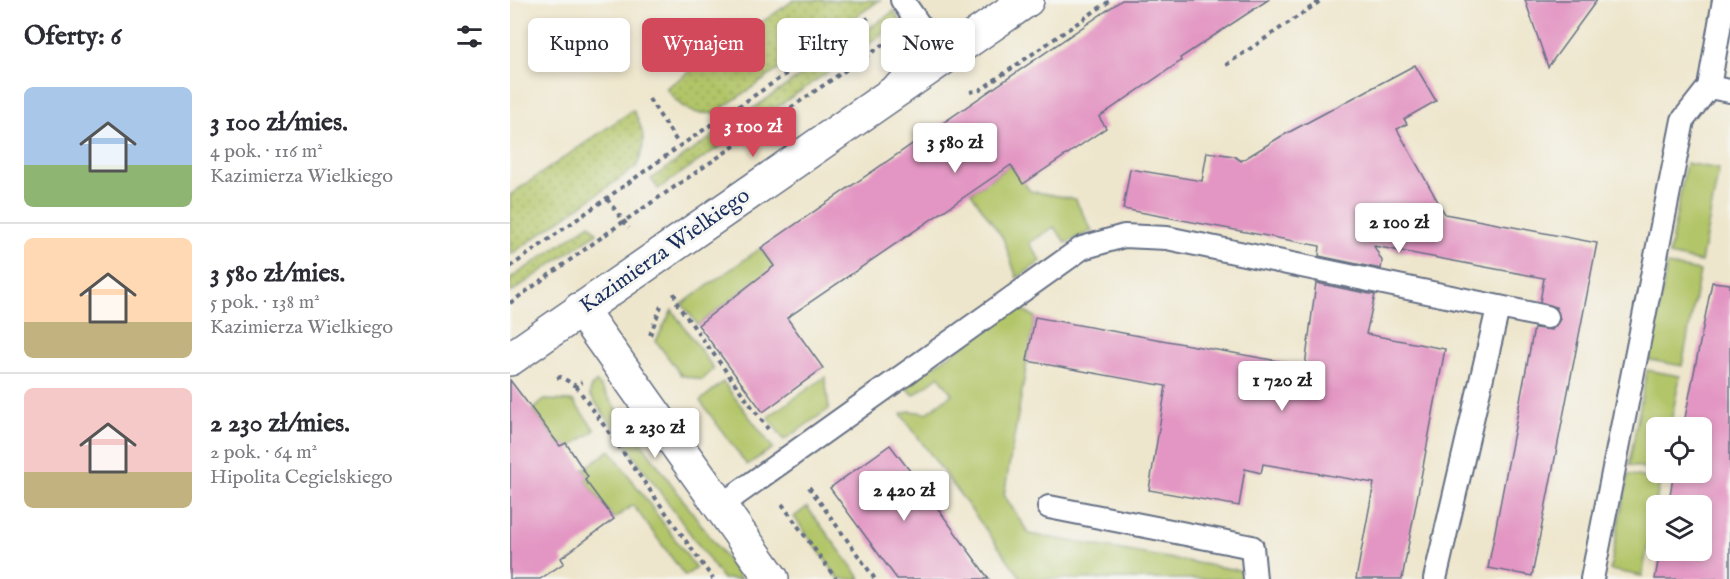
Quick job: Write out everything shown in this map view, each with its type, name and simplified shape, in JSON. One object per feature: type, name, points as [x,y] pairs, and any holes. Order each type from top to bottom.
[{"type":"street","name":"Kazimierza Wielkiego","points":[[975,35],[1027,0]]},
{"type":"street","name":"Kazimierza Wielkiego","points":[[510,359],[922,72]]},
{"type":"street","points":[[580,309],[772,579]]},
{"type":"lane","points":[[902,0],[915,18]]},
{"type":"lane","points":[[1592,579],[1683,120],[1719,89],[1724,0]]},
{"type":"lane","points":[[720,506],[1082,248],[1124,236],[1167,238],[1547,317]]},
{"type":"lane","points":[[1435,579],[1498,308]]},
{"type":"lane","points":[[1049,507],[1252,547],[1255,579]]},
{"type":"path","points":[[959,95],[980,90],[1111,0]]},
{"type":"path","points":[[1226,65],[1322,0]]},
{"type":"path","points":[[510,267],[680,146],[876,13]]},
{"type":"path","points":[[510,303],[623,222],[881,46]]},
{"type":"path","points":[[649,99],[680,146]]},
{"type":"path","points":[[607,199],[674,294],[678,305],[875,579]]},
{"type":"path","points":[[576,386],[651,334],[658,310],[684,287]]},
{"type":"path","points":[[550,380],[561,377],[576,386],[713,579]]},
{"type":"green space","points":[[794,0],[880,0],[854,18],[777,18],[777,71],[715,113],[693,112],[676,101],[666,88],[689,72],[765,72],[765,20]]},
{"type":"green space","points":[[894,11],[898,18],[884,18]]},
{"type":"green space","points":[[881,20],[881,36],[869,44],[869,28]]},
{"type":"green space","points":[[806,72],[828,72],[658,189],[651,179]]},
{"type":"green space","points":[[633,110],[643,138],[642,152],[636,167],[510,255],[510,195]]},
{"type":"green space","points":[[1686,163],[1719,169],[1701,262],[1669,255]]},
{"type":"green space","points":[[1011,165],[1030,191],[1075,199],[1092,231],[1066,243],[1054,227],[1029,243],[1041,261],[1017,278],[1003,238],[971,193]]},
{"type":"green space","points":[[590,224],[597,233],[510,293],[510,279]]},
{"type":"green space","points":[[761,248],[779,273],[756,280],[698,325],[682,304]]},
{"type":"green space","points":[[1667,265],[1700,271],[1682,366],[1649,360]]},
{"type":"green space","points":[[1020,308],[1035,317],[1004,495],[1029,534],[1243,571],[1244,579],[1022,579],[901,414],[909,411],[927,413],[952,394],[939,376],[914,395],[904,386]]},
{"type":"green space","points":[[672,310],[714,369],[702,380],[681,375],[656,341]]},
{"type":"green space","points":[[1647,370],[1680,376],[1672,417],[1646,417],[1646,468],[1629,465]]},
{"type":"green space","points":[[825,377],[829,409],[784,440],[768,417]]},
{"type":"green space","points":[[597,382],[741,579],[723,579],[590,395],[591,387]]},
{"type":"green space","points":[[723,382],[773,448],[747,465],[700,401]]},
{"type":"green space","points":[[544,400],[573,401],[595,430],[569,448],[565,444],[560,446],[533,410]]},
{"type":"green space","points":[[610,450],[696,568],[685,576],[633,505],[614,519],[585,480],[588,477],[584,469]]},
{"type":"green space","points":[[1628,474],[1646,478],[1646,483],[1660,483],[1657,495],[1646,495],[1646,555],[1642,576],[1610,570]]},
{"type":"green space","points":[[807,507],[861,579],[839,579],[794,517]]},
{"type":"building","points":[[1122,0],[1268,0],[1180,58],[1181,61],[1099,117],[1106,128],[1023,184],[1011,165],[787,318],[823,368],[763,412],[698,325],[774,266],[761,248]]},
{"type":"building","points":[[1525,0],[1597,0],[1548,67]]},
{"type":"building","points":[[1415,65],[1436,101],[1404,119],[1407,124],[1397,129],[1445,214],[1597,243],[1532,576],[1488,568],[1534,328],[1552,330],[1560,319],[1556,307],[1540,302],[1544,278],[1374,246],[1382,261],[1381,269],[1319,256],[1320,246],[1123,209],[1130,169],[1202,181],[1207,152],[1234,156],[1241,161],[1280,137]]},
{"type":"building","points":[[1712,282],[1730,284],[1730,579],[1655,579],[1658,561],[1712,561],[1712,495],[1670,495],[1672,483],[1712,483],[1712,417],[1685,417]]},
{"type":"building","points":[[1316,283],[1375,295],[1366,334],[1445,349],[1402,579],[1356,579],[1374,483],[1263,464],[1261,473],[1245,469],[1239,506],[1149,490],[1166,386],[1027,361],[1035,317],[1305,366]]},
{"type":"building","points":[[510,380],[560,446],[566,443],[588,477],[585,480],[614,519],[561,558],[564,563],[540,579],[510,579]]},
{"type":"building","points":[[890,445],[989,579],[897,579],[830,488]]}]
